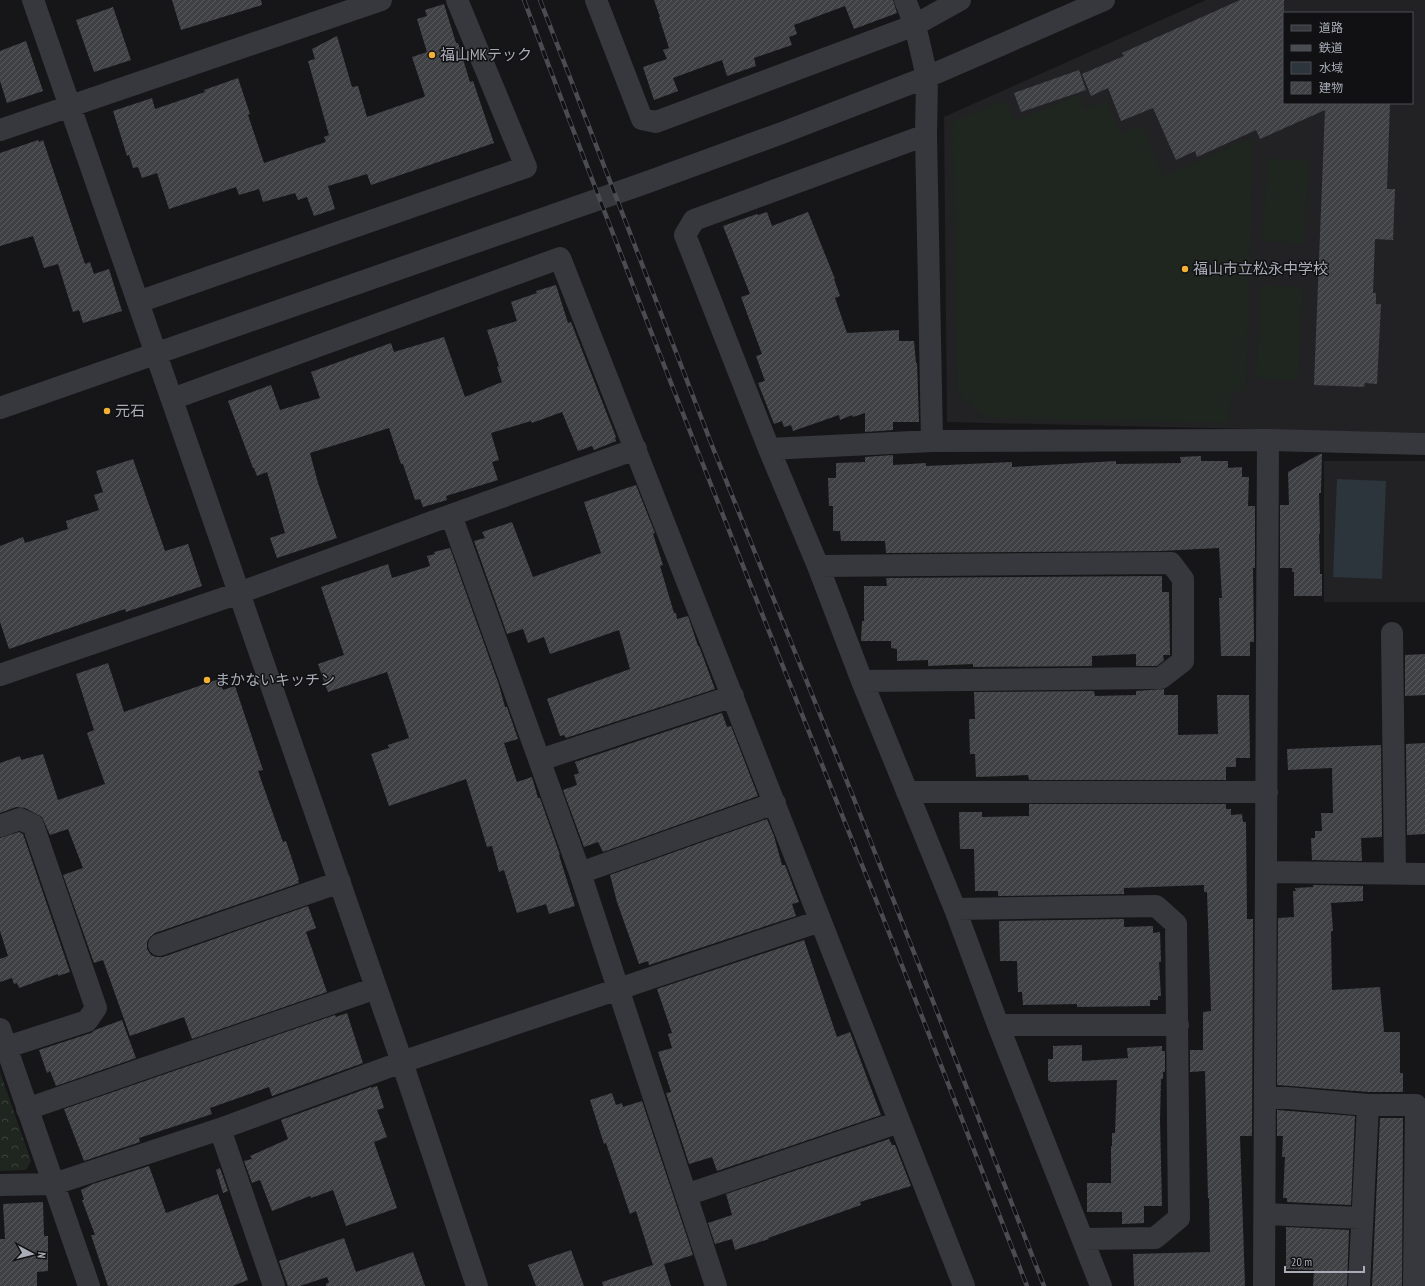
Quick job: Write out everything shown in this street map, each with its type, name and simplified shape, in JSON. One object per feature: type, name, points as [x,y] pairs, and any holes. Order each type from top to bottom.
[{"type":"street","points":[[33,0],[340,882],[477,1286]]},
{"type":"street","points":[[0,130],[381,0]]},
{"type":"street","points":[[138,302],[526,167],[457,0]]},
{"type":"street","points":[[596,0],[642,120],[656,122],[914,25],[960,0]]},
{"type":"street","points":[[905,0],[914,25],[927,77],[926,135],[932,441]]},
{"type":"street","points":[[0,408],[645,183],[782,133],[927,77],[1104,0]]},
{"type":"street","points":[[926,135],[694,220],[685,235],[769,449],[818,566],[862,682],[955,909],[998,1025],[1101,1286]]},
{"type":"street","points":[[172,399],[560,258],[964,1286]]},
{"type":"street","points":[[769,449],[932,441],[1268,440],[1425,444]]},
{"type":"street","points":[[1264,1286],[1268,440]]},
{"type":"street","points":[[0,674],[239,593],[636,449]]},
{"type":"street","points":[[451,515],[580,873],[716,1286]]},
{"type":"street","points":[[818,566],[1171,563],[1183,579],[1183,661],[1161,678],[862,682]]},
{"type":"street","points":[[1392,633],[1395,874]]},
{"type":"street","points":[[540,760],[733,696]]},
{"type":"street","points":[[907,792],[1267,792]]},
{"type":"street","points":[[580,873],[775,803]]},
{"type":"street","points":[[0,826],[20,820],[33,826],[96,1008],[87,1021],[3,1038],[90,1286]]},
{"type":"street","points":[[1266,872],[1425,874]]},
{"type":"street","points":[[159,946],[340,882]]},
{"type":"street","points":[[955,909],[1156,906],[1176,924],[1179,1218],[1155,1238],[1083,1239]]},
{"type":"street","points":[[0,1186],[54,1184],[220,1128],[402,1062],[820,921]]},
{"type":"street","points":[[27,1109],[376,988]]},
{"type":"street","points":[[998,1025],[1178,1025]]},
{"type":"street","points":[[1266,1096],[1368,1104],[1416,1105],[1414,1286]]},
{"type":"street","points":[[1358,1286],[1368,1104]]},
{"type":"street","points":[[686,1195],[899,1122]]},
{"type":"street","points":[[220,1128],[274,1286]]},
{"type":"street","points":[[1265,1214],[1362,1218]]},
{"type":"shaded area","name":"福山市立松永中学校","points":[[1206,0],[1425,0],[1425,433],[947,422],[944,117]]},
{"type":"shaded area","points":[[1324,461],[1425,461],[1425,602],[1324,602]]},
{"type":"green space","points":[[1079,95],[1085,109],[1106,100],[1121,134],[1141,125],[1164,176],[1253,137],[1246,392],[1232,391],[1229,423],[985,418],[958,394],[952,122],[1005,100],[1015,121]]},
{"type":"green space","points":[[1268,158],[1309,161],[1303,244],[1262,241]]},
{"type":"green space","points":[[1261,285],[1303,287],[1298,381],[1256,378]]},
{"type":"green space","points":[[0,1072],[31,1161],[26,1170],[0,1171]]},
{"type":"water","points":[[1337,479],[1386,481],[1382,579],[1333,577]]},
{"type":"building","points":[[172,0],[261,0],[262,5],[181,30]]},
{"type":"building","points":[[654,0],[893,0],[897,13],[854,29],[845,6],[794,25],[797,34],[789,37],[792,45],[754,58],[756,66],[727,76],[722,60],[673,78],[678,91],[654,100],[643,67],[667,59],[663,50],[669,48]]},
{"type":"building","points":[[1240,0],[1284,0],[1283,104],[1390,104],[1387,189],[1395,189],[1393,240],[1375,239],[1373,293],[1376,293],[1376,304],[1381,304],[1377,384],[1365,383],[1364,387],[1314,385],[1325,110],[1260,139],[1256,130],[1197,157],[1195,151],[1176,160],[1153,108],[1121,121],[1108,88],[1091,96],[1082,74],[1124,56],[1122,53]]},
{"type":"building","points":[[444,4],[470,82],[473,81],[494,143],[371,185],[367,174],[328,186],[335,209],[314,216],[307,197],[298,200],[295,193],[263,202],[259,189],[239,195],[236,187],[169,209],[157,173],[142,178],[138,167],[133,168],[129,155],[127,156],[113,111],[152,98],[155,109],[205,92],[204,90],[238,78],[250,114],[248,115],[264,163],[326,142],[324,137],[329,135],[308,61],[315,59],[312,49],[337,36],[352,87],[358,86],[367,117],[424,97],[425,96],[412,57],[427,52],[417,19],[427,16],[425,10]]},
{"type":"building","points":[[113,7],[131,60],[94,72],[76,20]]},
{"type":"building","points":[[26,41],[43,91],[7,103],[0,81],[0,51]]},
{"type":"building","points":[[1079,70],[1086,90],[1021,112],[1014,93]]},
{"type":"building","points":[[38,140],[39,142],[43,140],[85,264],[90,262],[94,274],[109,269],[122,311],[83,323],[79,310],[73,312],[58,264],[44,268],[33,236],[0,246],[0,153]]},
{"type":"building","points":[[767,212],[772,226],[808,212],[835,279],[840,296],[835,298],[847,333],[899,330],[899,341],[914,341],[917,363],[919,422],[893,422],[893,430],[865,432],[865,413],[853,417],[852,415],[840,420],[839,415],[793,431],[791,425],[784,427],[782,421],[774,424],[758,383],[765,381],[756,356],[762,354],[741,297],[750,294],[723,226]]},
{"type":"building","points":[[556,285],[568,323],[571,322],[616,437],[616,441],[594,450],[592,446],[578,451],[562,412],[532,423],[531,421],[491,433],[499,460],[492,462],[498,480],[446,496],[447,500],[423,507],[420,499],[415,500],[389,428],[310,453],[318,483],[337,538],[277,558],[270,538],[285,533],[267,472],[257,476],[228,401],[271,385],[280,410],[320,398],[311,372],[391,343],[394,352],[444,337],[465,397],[502,382],[497,367],[499,366],[487,330],[517,321],[511,302],[537,293],[536,291]]},
{"type":"building","points":[[1322,454],[1321,493],[1319,493],[1319,534],[1322,596],[1294,596],[1294,572],[1292,572],[1292,568],[1280,568],[1280,505],[1289,505],[1288,472]]},
{"type":"building","points":[[893,455],[893,465],[926,463],[926,466],[1012,462],[1012,467],[1116,461],[1116,464],[1181,463],[1180,457],[1201,456],[1201,461],[1228,461],[1228,468],[1242,467],[1242,477],[1249,477],[1248,506],[1255,506],[1255,568],[1253,568],[1254,642],[1250,642],[1250,656],[1221,656],[1219,598],[1222,598],[1219,548],[1160,551],[886,553],[885,541],[841,541],[840,531],[833,531],[833,506],[829,506],[828,478],[836,478],[836,463],[865,462],[865,457]]},
{"type":"building","points":[[133,459],[165,551],[188,544],[202,586],[126,612],[125,609],[9,649],[0,622],[0,546],[23,537],[25,543],[68,529],[66,521],[99,510],[94,495],[103,492],[96,471]]},
{"type":"building","points":[[636,485],[655,533],[653,534],[663,565],[660,566],[674,613],[676,613],[677,619],[688,616],[715,689],[566,738],[564,735],[560,736],[547,699],[630,669],[619,630],[550,654],[544,637],[528,643],[523,629],[507,634],[474,541],[485,538],[482,532],[512,522],[533,577],[601,553],[584,502]]},
{"type":"building","points":[[450,548],[499,685],[505,707],[507,707],[518,739],[504,743],[517,782],[532,777],[538,798],[540,798],[560,855],[575,906],[549,914],[546,904],[517,913],[504,870],[499,872],[492,846],[487,847],[466,779],[389,806],[371,754],[389,748],[388,745],[409,738],[387,672],[328,692],[318,664],[344,655],[321,587],[388,564],[392,578],[430,566],[427,556],[435,554],[434,552]]},
{"type":"building","points":[[1162,576],[1162,592],[1169,592],[1170,655],[1163,655],[1164,660],[1157,666],[1136,666],[1136,654],[1092,656],[1092,666],[973,667],[973,664],[928,666],[928,660],[897,661],[897,649],[891,648],[891,641],[861,641],[862,621],[864,621],[864,586],[887,586],[886,578]]},
{"type":"building","points":[[1425,654],[1425,695],[1405,696],[1405,655]]},
{"type":"building","points":[[108,663],[124,712],[219,679],[223,690],[235,686],[263,770],[258,771],[283,842],[286,841],[299,880],[299,883],[155,933],[147,942],[147,949],[151,955],[163,957],[308,906],[316,928],[306,932],[327,992],[192,1039],[184,1017],[130,1036],[103,960],[94,963],[63,875],[83,868],[68,829],[50,835],[42,817],[25,808],[16,807],[0,813],[0,763],[20,756],[21,760],[43,754],[58,800],[105,784],[87,733],[94,730],[76,674]]},
{"type":"building","points":[[1164,689],[1164,695],[1178,695],[1178,735],[1218,734],[1217,695],[1249,695],[1250,758],[1236,758],[1236,767],[1226,767],[1226,780],[1029,780],[1028,775],[976,777],[975,754],[970,754],[969,719],[975,719],[974,692],[1094,691],[1095,696],[1136,695],[1136,691]]},
{"type":"building","points":[[722,713],[727,727],[731,726],[758,796],[603,852],[598,842],[584,847],[563,790],[577,785],[574,775],[579,773],[575,762]]},
{"type":"building","points":[[1425,743],[1425,834],[1407,835],[1406,744]]},
{"type":"building","points":[[1381,745],[1382,837],[1361,838],[1362,861],[1312,860],[1311,838],[1315,838],[1315,831],[1322,831],[1321,813],[1333,813],[1332,768],[1288,770],[1287,749]]},
{"type":"building","points":[[1029,804],[1226,804],[1226,809],[1231,809],[1231,815],[1242,814],[1243,822],[1246,822],[1247,919],[1253,919],[1252,1136],[1240,1136],[1245,1286],[1134,1286],[1133,1254],[1210,1252],[1205,1071],[1190,1072],[1190,1050],[1203,1050],[1203,1012],[1211,1011],[1207,892],[1204,892],[1204,885],[1124,888],[1124,894],[998,896],[998,891],[975,891],[974,849],[960,849],[959,812],[982,812],[982,817],[1029,816]]},
{"type":"building","points":[[767,819],[774,836],[782,865],[785,865],[799,902],[792,904],[796,916],[649,965],[648,961],[639,964],[617,902],[610,875]]},
{"type":"building","points":[[19,832],[23,834],[70,972],[58,976],[58,974],[19,988],[17,983],[14,984],[12,978],[0,982],[0,959],[8,956],[0,931],[0,838]]},
{"type":"building","points":[[1313,885],[1363,886],[1363,901],[1331,903],[1333,931],[1331,931],[1332,990],[1380,987],[1384,1032],[1400,1032],[1400,1073],[1403,1073],[1403,1092],[1369,1092],[1277,1085],[1278,918],[1294,917],[1293,891],[1296,891],[1295,888],[1313,887]]},
{"type":"building","points":[[1124,919],[1124,927],[1153,926],[1153,933],[1160,932],[1161,962],[1159,962],[1161,996],[1158,996],[1158,1000],[1150,1000],[1150,1006],[1077,1007],[1077,1004],[1023,1005],[1022,992],[1018,992],[1017,961],[1000,961],[999,921]]},
{"type":"building","points":[[804,940],[837,1037],[850,1032],[881,1115],[717,1171],[712,1157],[689,1164],[666,1093],[671,1092],[658,1052],[672,1048],[668,1034],[672,1033],[657,989]]},
{"type":"building","points":[[347,1013],[363,1063],[272,1096],[269,1087],[210,1108],[212,1114],[139,1138],[140,1142],[84,1161],[64,1109],[335,1015],[336,1017]]},
{"type":"building","points":[[122,1020],[136,1058],[56,1086],[50,1071],[47,1073],[39,1050],[91,1033],[95,1030]]},
{"type":"building","points":[[1082,1045],[1082,1061],[1128,1058],[1127,1048],[1162,1046],[1162,1051],[1165,1051],[1165,1072],[1163,1072],[1163,1079],[1161,1079],[1160,1120],[1162,1206],[1144,1206],[1144,1223],[1122,1224],[1122,1212],[1087,1212],[1087,1183],[1111,1183],[1111,1146],[1112,1133],[1115,1133],[1117,1080],[1048,1081],[1048,1059],[1053,1059],[1053,1046]]},
{"type":"building","points":[[377,1086],[384,1108],[377,1110],[387,1137],[374,1142],[397,1208],[346,1226],[333,1190],[311,1198],[310,1196],[272,1211],[260,1180],[252,1183],[244,1161],[252,1159],[250,1156],[288,1139],[281,1120]]},
{"type":"building","points":[[612,1093],[616,1105],[622,1103],[623,1107],[642,1101],[693,1255],[664,1264],[671,1286],[603,1286],[602,1282],[653,1265],[636,1211],[630,1214],[606,1143],[604,1144],[590,1100]]},
{"type":"building","points":[[1277,1110],[1355,1116],[1351,1205],[1287,1202],[1287,1198],[1283,1198],[1285,1157],[1282,1157],[1283,1136],[1277,1136]]},
{"type":"building","points":[[1380,1118],[1403,1118],[1402,1286],[1372,1286]]},
{"type":"building","points":[[889,1139],[892,1145],[895,1145],[911,1186],[860,1202],[861,1205],[735,1250],[732,1239],[715,1244],[708,1223],[732,1215],[726,1194]]},
{"type":"building","points":[[149,1166],[166,1213],[218,1194],[248,1280],[232,1286],[108,1286],[91,1235],[95,1235],[82,1200],[84,1200],[81,1190],[93,1184]]},
{"type":"building","points":[[220,1168],[228,1191],[223,1193],[216,1170]]},
{"type":"building","points":[[43,1202],[44,1236],[48,1236],[48,1271],[37,1272],[37,1286],[0,1286],[0,1239],[5,1239],[3,1204]]},
{"type":"building","points":[[1286,1227],[1349,1230],[1347,1286],[1313,1286],[1314,1270],[1286,1269]]},
{"type":"building","points":[[344,1238],[356,1272],[413,1252],[425,1286],[326,1286],[329,1282],[327,1277],[300,1286],[288,1286],[279,1261]]},
{"type":"building","points":[[571,1250],[584,1286],[536,1286],[528,1265]]},
{"type":"railway","points":[[524,0],[690,431],[1027,1286]]},
{"type":"railway","points":[[540,0],[713,448],[856,804],[1044,1286]]},
{"type":"place","name":"福山MKテック","points":[[432,55]]},
{"type":"place","name":"福山市立松永中学校","points":[[1185,269]]},
{"type":"place","name":"元石","points":[[107,411]]},
{"type":"place","name":"まかないキッチン","points":[[207,680]]}]
